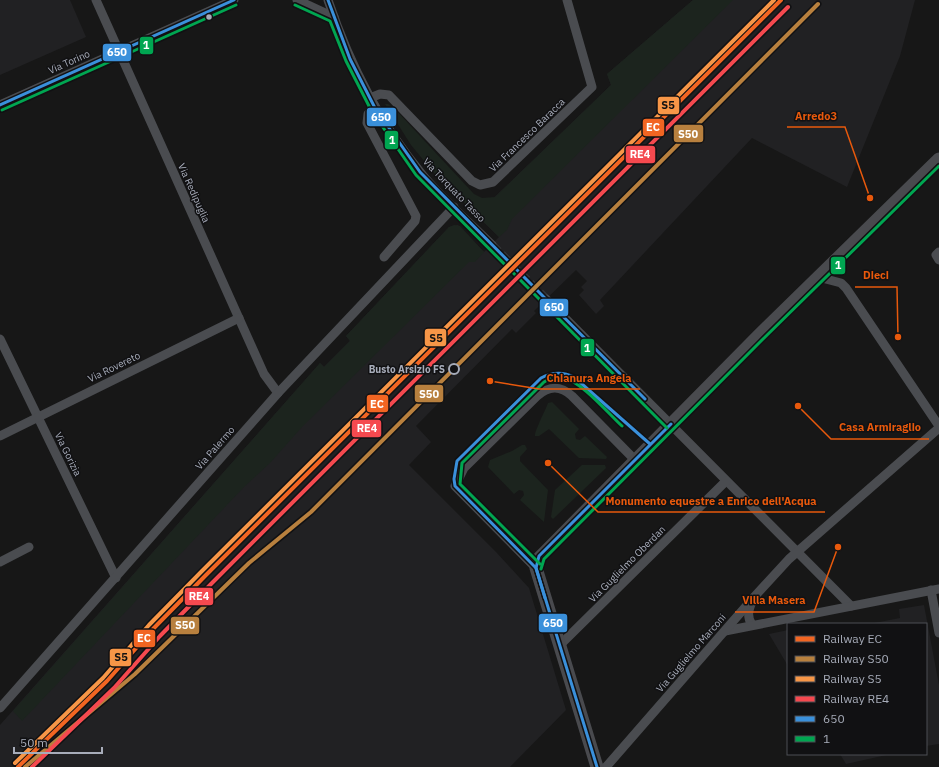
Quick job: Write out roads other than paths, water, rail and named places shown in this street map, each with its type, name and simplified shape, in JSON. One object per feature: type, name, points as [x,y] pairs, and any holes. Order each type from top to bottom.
[{"type":"street","name":"Via Redipuglia","points":[[96,0],[267,380],[278,393]]},
{"type":"street","name":"Via Torino","points":[[0,105],[234,0]]},
{"type":"street","points":[[297,0],[334,17]]},
{"type":"street","name":"Via Torquato Tasso","points":[[328,0],[350,59],[376,108],[420,172],[454,208],[492,244]]},
{"type":"street","name":"Via Francesco Baracca","points":[[370,98],[380,94],[389,95],[472,181],[480,184],[493,182],[592,87],[567,0]]},
{"type":"street","points":[[376,108],[368,114],[367,123],[416,216],[415,221],[384,257]]},
{"type":"street","points":[[536,568],[539,556],[818,277],[939,159]]},
{"type":"street","name":"Via Palermo","points":[[0,708],[278,393],[454,208]]},
{"type":"street","points":[[939,252],[936,255],[939,260]]},
{"type":"street","points":[[818,277],[841,283],[846,288],[939,427]]},
{"type":"street","points":[[546,299],[851,606]]},
{"type":"street","name":"Via Rovereto","points":[[0,436],[239,318]]},
{"type":"street","name":"Via Gorizia","points":[[0,339],[116,578]]},
{"type":"street","points":[[597,767],[536,568],[455,486],[464,468],[537,396],[546,389],[554,387],[565,390],[572,396],[635,460]]},
{"type":"street","name":"Via Guglielmo Marconi","points":[[606,767],[755,596],[797,552],[939,427]]},
{"type":"street","name":"Via Guglielmo Oberdan","points":[[560,645],[726,481]]},
{"type":"street","points":[[0,562],[29,547]]},
{"type":"street","points":[[724,631],[935,589],[939,633]]},
{"type":"street","points":[[752,625],[748,613],[755,596]]},
{"type":"tunnel","points":[[492,245],[546,299]]},
{"type":"rail line","name":"S5","points":[[15,763],[103,678],[149,625],[202,571],[774,0]]},
{"type":"rail line","name":"EC","points":[[18,767],[107,681],[153,629],[206,575],[781,0]]},
{"type":"rail line","name":"S50","points":[[25,767],[135,674],[249,563],[311,512],[818,4]]},
{"type":"rail line","name":"RE4","points":[[32,767],[114,688],[160,636],[213,582],[788,7]]},
{"type":"place","name":"Arredo3","points":[[870,198]]},
{"type":"place","name":"Dieci","points":[[898,337]]},
{"type":"place","name":"Busto Arsizio FS","points":[[454,369]]},
{"type":"place","name":"Chianura Angela","points":[[490,381]]},
{"type":"place","name":"Casa Armiraglio","points":[[798,406]]},
{"type":"place","name":"Monumento equestre a Enrico dell'Acqua","points":[[548,463]]},
{"type":"place","name":"Villa Masera","points":[[838,547]]}]
